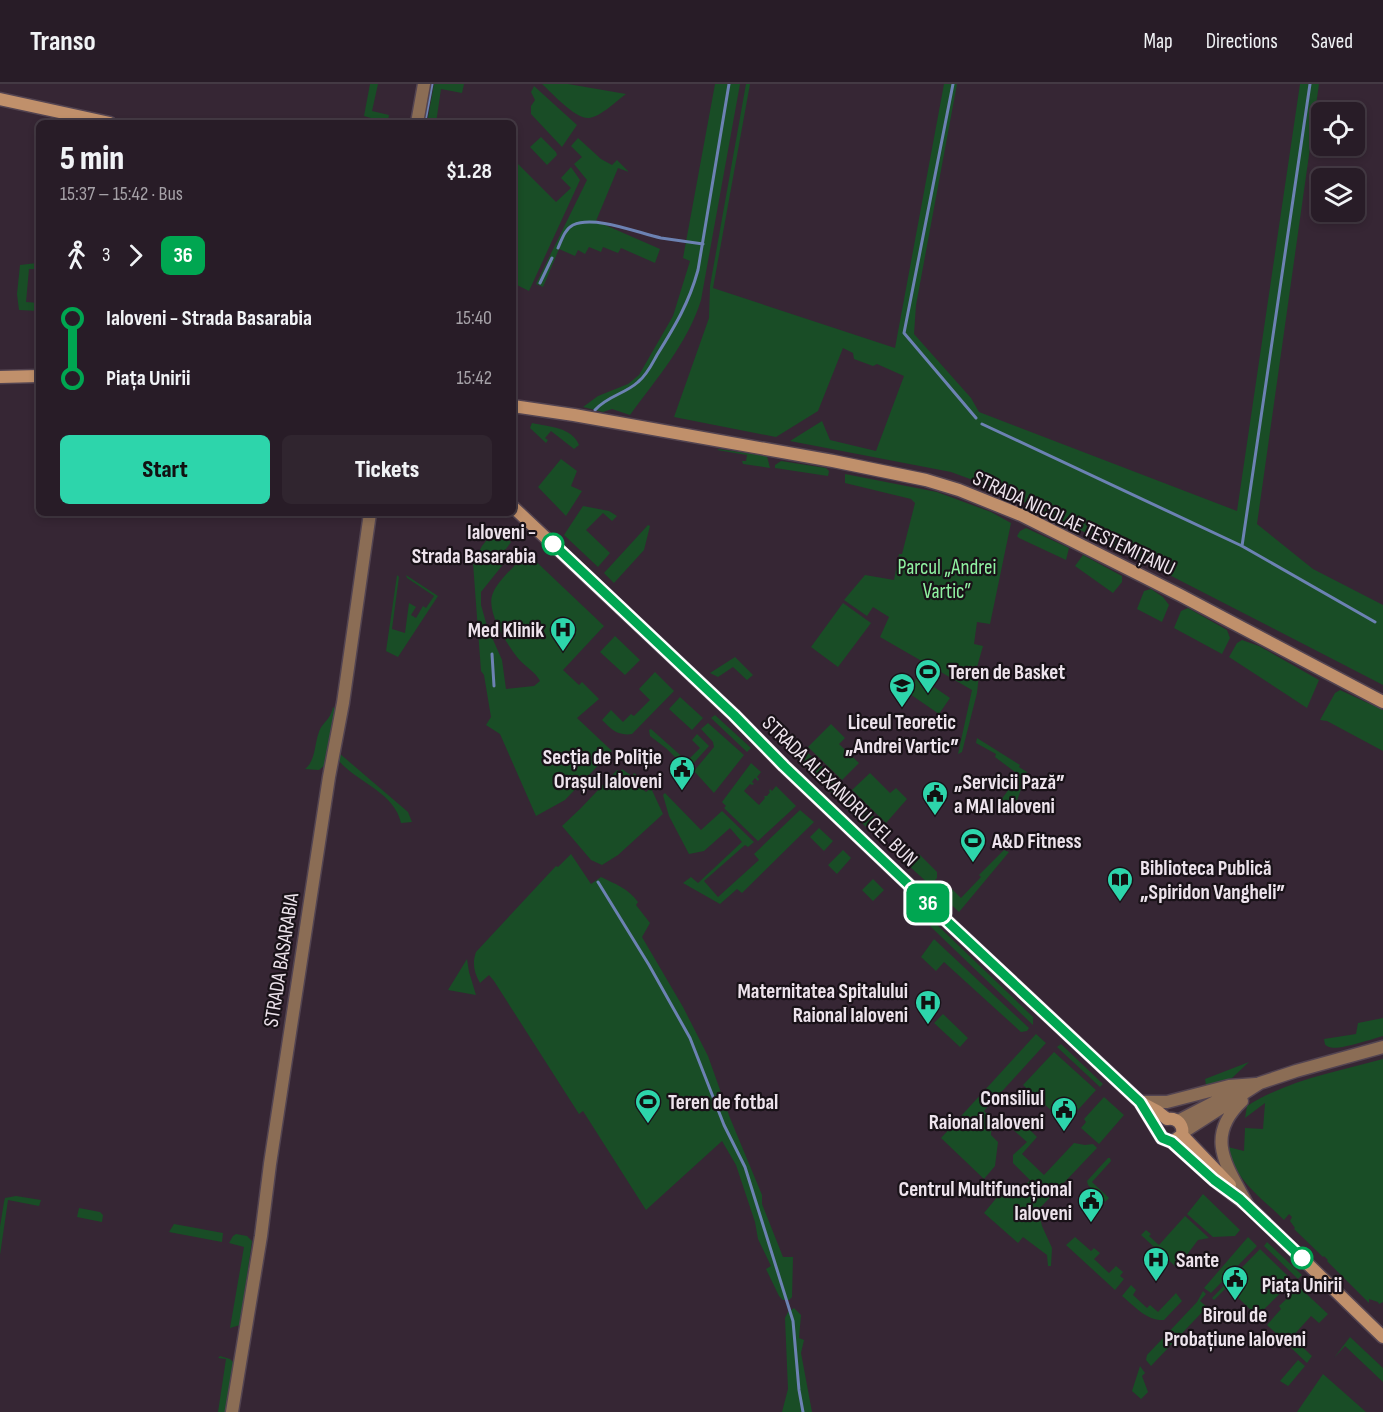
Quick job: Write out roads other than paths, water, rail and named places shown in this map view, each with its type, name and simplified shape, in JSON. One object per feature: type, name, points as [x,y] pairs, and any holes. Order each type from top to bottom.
[{"type":"main road","points":[[0,99],[96,120]]},
{"type":"main road","points":[[0,377],[36,375]]},
{"type":"main road","name":"STRADA NICOLAE TESTEMIȚANU","points":[[516,406],[584,416],[832,460],[959,490],[1022,516],[1180,595],[1383,702]]},
{"type":"main road","name":"STRADA ALEXANDRU CEL BUN","points":[[516,510],[1140,1102],[1182,1126],[1179,1137]]},
{"type":"main road","name":"STRADA ALEXANDRU CEL BUN","points":[[1140,1102],[1162,1138],[1179,1137]]},
{"type":"main road","points":[[1159,1131],[1161,1123],[1172,1120]]},
{"type":"main road","name":"STRADA ALEXANDRU CEL BUN","points":[[1179,1137],[1214,1180],[1248,1206],[1383,1337]]},
{"type":"street","points":[[418,120],[424,84]]},
{"type":"street","name":"STRADA BASARABIA","points":[[232,1412],[261,1236],[328,777],[343,703],[370,516]]},
{"type":"street","points":[[1172,1120],[1255,1084],[1307,1067],[1383,1047]]},
{"type":"street","points":[[1140,1102],[1167,1101],[1229,1086],[1255,1084]]},
{"type":"street","points":[[1179,1137],[1255,1084]]},
{"type":"street","points":[[1248,1206],[1224,1162],[1221,1140],[1222,1130],[1232,1110],[1255,1084]]},
{"type":"waterway","points":[[425,120],[432,84]]},
{"type":"waterway","points":[[595,410],[605,401],[633,386],[644,376],[686,304],[698,270],[729,84]]},
{"type":"waterway","points":[[953,84],[904,333],[976,418]]},
{"type":"waterway","points":[[1242,546],[1310,84]]},
{"type":"waterway","points":[[558,248],[568,229],[582,222],[604,223],[661,238],[703,244]]},
{"type":"waterway","points":[[540,283],[552,258]]},
{"type":"waterway","points":[[982,424],[1242,546],[1375,622]]},
{"type":"waterway","points":[[492,654],[494,686]]},
{"type":"waterway","points":[[598,882],[690,1038],[724,1125],[745,1167],[793,1321],[803,1412]]},
{"type":"place","name":"Ialoveni - Strada Basarabia","points":[[553,544]]},
{"type":"place","name":"Med Klinik","points":[[563,653]]},
{"type":"place","name":"Teren de Basket","points":[[928,695]]},
{"type":"place","name":"Liceul Teoretic „Andrei Vartic”","points":[[902,709]]},
{"type":"place","name":"Secția de Poliție Orașul Ialoveni","points":[[682,792]]},
{"type":"place","name":"„Servicii Pază” a MAI Ialoveni","points":[[935,817]]},
{"type":"place","name":"A&D Fitness","points":[[973,864]]},
{"type":"place","name":"Biblioteca Publică „Spiridon Vangheli”","points":[[1120,903]]},
{"type":"place","name":"Maternitatea Spitalului Raional Ialoveni","points":[[928,1026]]},
{"type":"place","name":"Teren de fotbal","points":[[648,1125]]},
{"type":"place","name":"Consiliul Raional Ialoveni","points":[[1064,1133]]},
{"type":"place","name":"Centrul Multifuncțional Ialoveni","points":[[1091,1224]]},
{"type":"place","name":"Piața Unirii","points":[[1302,1258]]},
{"type":"place","name":"Sante","points":[[1156,1283]]},
{"type":"place","name":"Biroul de Probațiune Ialoveni","points":[[1235,1302]]},
{"type":"park label","name":"Parcul „Andrei Vartic”","points":[[947,579]]}]
